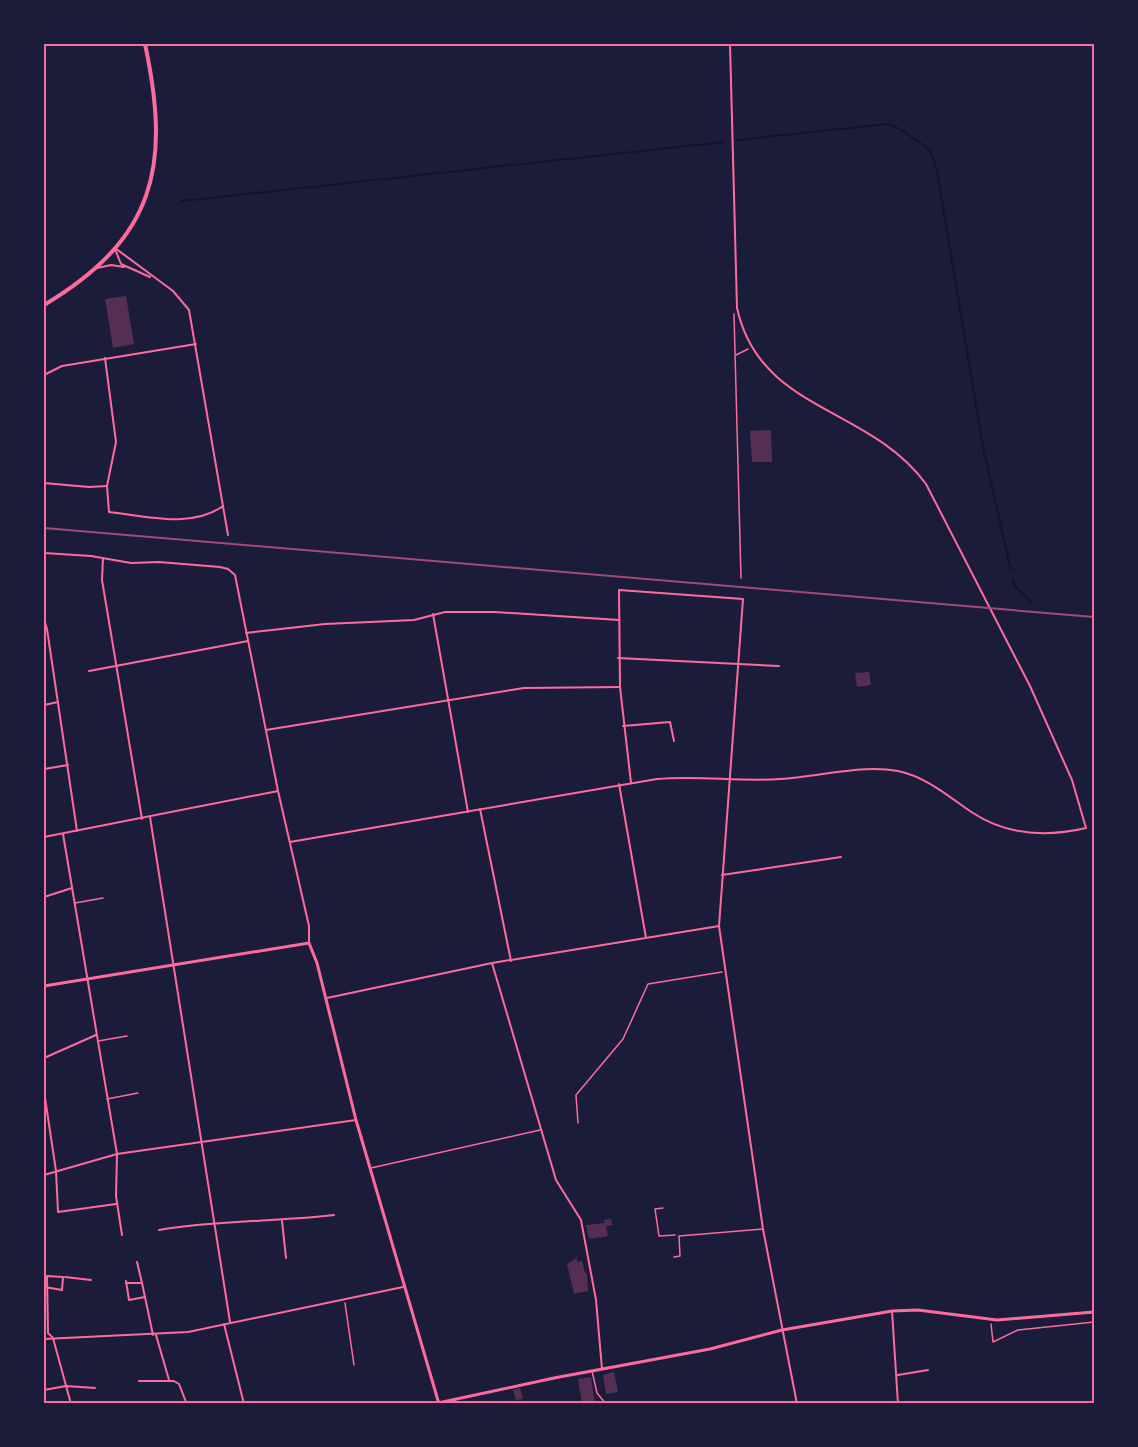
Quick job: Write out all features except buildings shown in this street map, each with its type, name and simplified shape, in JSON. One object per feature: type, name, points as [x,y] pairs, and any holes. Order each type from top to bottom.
[{"type":"main road","points":[[44,304],[77,284],[97,268],[115,249],[143,201],[155,158],[157,114],[145,44]]},
{"type":"street","points":[[290,842],[619,784],[684,777],[797,777],[863,770],[899,772],[933,785],[985,820],[1008,829],[1042,834],[1086,828],[1079,801],[1060,753],[934,496],[906,460],[883,441],[778,380],[750,347],[737,308],[730,44]]},
{"type":"street","points":[[115,249],[117,259],[126,268]]},
{"type":"street","points":[[115,249],[186,304],[192,317],[228,535]]},
{"type":"street","points":[[97,268],[111,265],[153,278]]},
{"type":"street","points":[[44,375],[62,366],[197,344]]},
{"type":"street","points":[[105,358],[116,442],[108,486],[109,512],[189,519],[209,514],[223,506]]},
{"type":"street","points":[[44,483],[88,487],[108,486]]},
{"type":"street","points":[[44,553],[131,563],[159,562],[228,569],[236,580],[265,730],[309,926],[309,943],[317,963],[356,1120],[403,1287],[439,1403],[710,1349],[782,1330],[892,1311],[918,1310],[991,1320],[1095,1312]]},
{"type":"street","points":[[103,558],[102,580],[142,819]]},
{"type":"street","points":[[631,783],[623,726],[618,658],[619,590],[743,599],[719,926],[764,1229],[797,1404]]},
{"type":"street","points":[[246,633],[325,624],[414,620],[433,614],[495,612],[619,620]]},
{"type":"street","points":[[433,614],[468,812]]},
{"type":"street","points":[[44,619],[77,831]]},
{"type":"street","points":[[89,671],[248,641]]},
{"type":"street","points":[[44,643],[49,642]]},
{"type":"street","points":[[618,658],[778,666]]},
{"type":"street","points":[[265,730],[538,687],[620,687]]},
{"type":"street","points":[[44,705],[58,702]]},
{"type":"street","points":[[623,726],[670,722],[674,741]]},
{"type":"street","points":[[44,769],[68,765]]},
{"type":"street","points":[[619,784],[646,938]]},
{"type":"street","points":[[44,837],[278,791]]},
{"type":"street","points":[[480,809],[511,961]]},
{"type":"street","points":[[150,817],[230,1322]]},
{"type":"street","points":[[63,834],[117,1154],[117,1204],[122,1234]]},
{"type":"street","points":[[722,875],[841,857]]},
{"type":"street","points":[[44,897],[72,888]]},
{"type":"street","points":[[326,998],[492,963],[719,926]]},
{"type":"street","points":[[44,986],[309,943]]},
{"type":"street","points":[[492,963],[556,1180],[582,1220],[596,1300],[602,1369]]},
{"type":"street","points":[[44,1058],[96,1035]]},
{"type":"street","points":[[44,1090],[56,1171],[58,1212],[117,1204]]},
{"type":"street","points":[[44,1175],[117,1154],[356,1120]]},
{"type":"street","points":[[159,1230],[214,1222],[282,1221],[334,1215]]},
{"type":"street","points":[[282,1221],[286,1258]]},
{"type":"street","points":[[137,1262],[154,1335],[169,1380]]},
{"type":"street","points":[[71,1404],[53,1338],[48,1333],[45,1276],[91,1280]]},
{"type":"street","points":[[45,1287],[62,1290],[63,1277]]},
{"type":"street","points":[[142,1283],[126,1282],[129,1300],[145,1297]]},
{"type":"street","points":[[44,1339],[154,1335],[195,1331],[403,1287]]},
{"type":"street","points":[[892,1311],[898,1375],[898,1404]]},
{"type":"street","points":[[224,1324],[244,1404]]},
{"type":"street","points":[[898,1375],[928,1370]]},
{"type":"street","points":[[139,1381],[169,1380],[179,1384],[186,1402]]},
{"type":"street","points":[[44,1390],[66,1386],[95,1388]]},
{"type":"lane","points":[[75,903],[103,898]]},
{"type":"lane","points":[[97,1041],[127,1036]]},
{"type":"lane","points":[[106,1099],[138,1093]]},
{"type":"lane","points":[[370,1168],[540,1130]]},
{"type":"lane","points":[[674,1257],[680,1256],[679,1236],[764,1229]]},
{"type":"lane","points":[[592,1371],[597,1394],[606,1404]]},
{"type":"path","points":[[741,578],[735,356],[750,347]]},
{"type":"path","points":[[578,1123],[576,1095],[623,1039],[648,984],[725,971]]},
{"type":"path","points":[[663,1208],[655,1209],[659,1236],[679,1236]]},
{"type":"path","points":[[345,1300],[354,1365]]},
{"type":"path","points":[[991,1320],[993,1342],[1018,1330],[1095,1322]]},
{"type":"waterway","points":[[737,140],[888,124],[902,130],[931,151],[937,172],[983,448],[1011,570]]},
{"type":"waterway","points":[[182,201],[724,142]]},
{"type":"waterway","points":[[1013,580],[1015,587],[1032,602]]},
{"type":"railway","points":[[44,528],[1094,617]]}]
